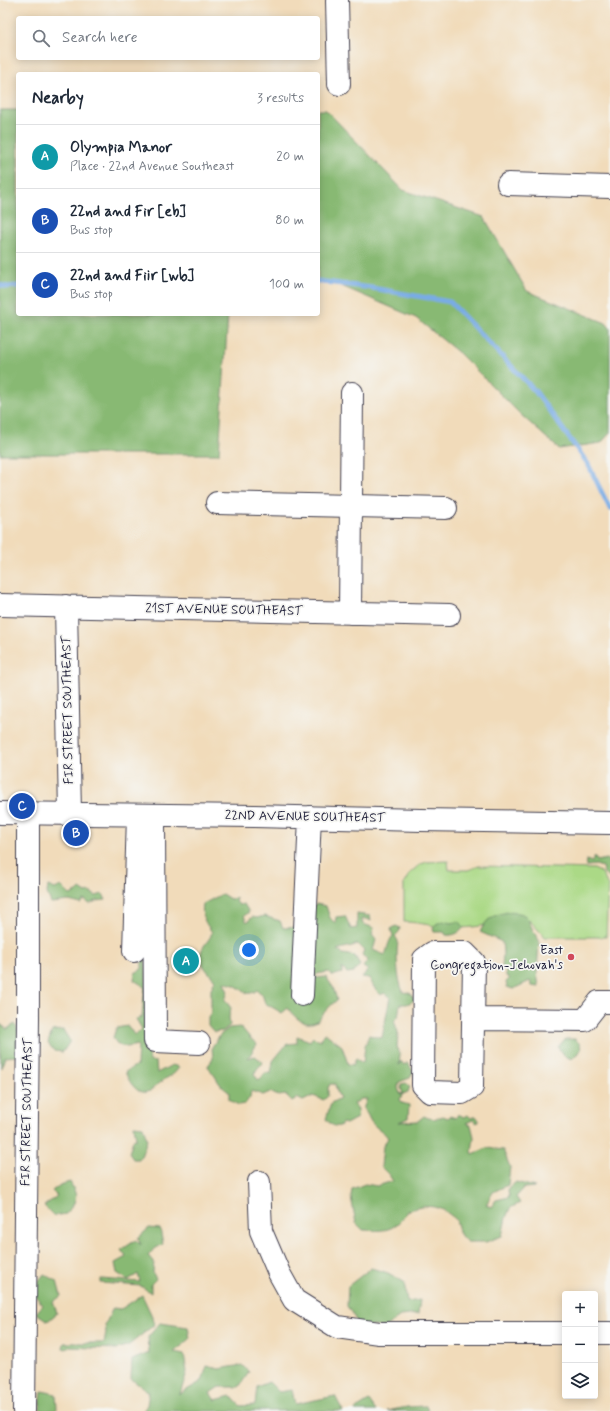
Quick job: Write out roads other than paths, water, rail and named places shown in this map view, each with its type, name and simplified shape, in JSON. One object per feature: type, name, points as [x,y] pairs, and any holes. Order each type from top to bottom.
[{"type":"street","points":[[338,0],[339,84]]},
{"type":"street","points":[[508,184],[610,187]]},
{"type":"street","points":[[350,613],[352,393]]},
{"type":"street","points":[[217,503],[446,508]]},
{"type":"street","name":"21ST AVENUE SOUTHEAST","points":[[0,605],[449,615]]},
{"type":"street","name":"FIR STREET SOUTHEAST","points":[[66,606],[70,814]]},
{"type":"street","name":"22ND AVENUE SOUTHEAST","points":[[0,813],[610,823]]},
{"type":"street","name":"FIR STREET SOUTHEAST","points":[[24,1411],[28,1018],[28,814]]},
{"type":"street","points":[[134,952],[146,815]]},
{"type":"street","points":[[146,815],[155,1042],[199,1043]]},
{"type":"street","points":[[302,995],[310,817]]},
{"type":"street","points":[[432,953],[466,953],[474,962],[474,1019],[472,1087],[462,1093],[430,1092],[422,1085],[424,959],[432,953]]},
{"type":"street","points":[[474,1019],[585,1020],[599,1002],[610,1002]]},
{"type":"street","points":[[259,1182],[261,1231],[279,1273],[294,1300],[337,1327],[379,1333],[562,1333]]},
{"type":"street","points":[[598,1333],[610,1333]]},
{"type":"waterway","points":[[320,281],[372,288],[450,302],[535,391],[588,464],[610,509]]},
{"type":"waterway","points":[[0,285],[7,287],[16,286]]},
{"type":"place","name":"22nd and Fiir [wb]","points":[[22,806]]},
{"type":"place","name":"22nd and Fir [eb]","points":[[76,833]]},
{"type":"place","name":"East Congregation-Jehovah's","points":[[571,957]]},
{"type":"place","name":"Olympia Manor","points":[[186,961]]}]
